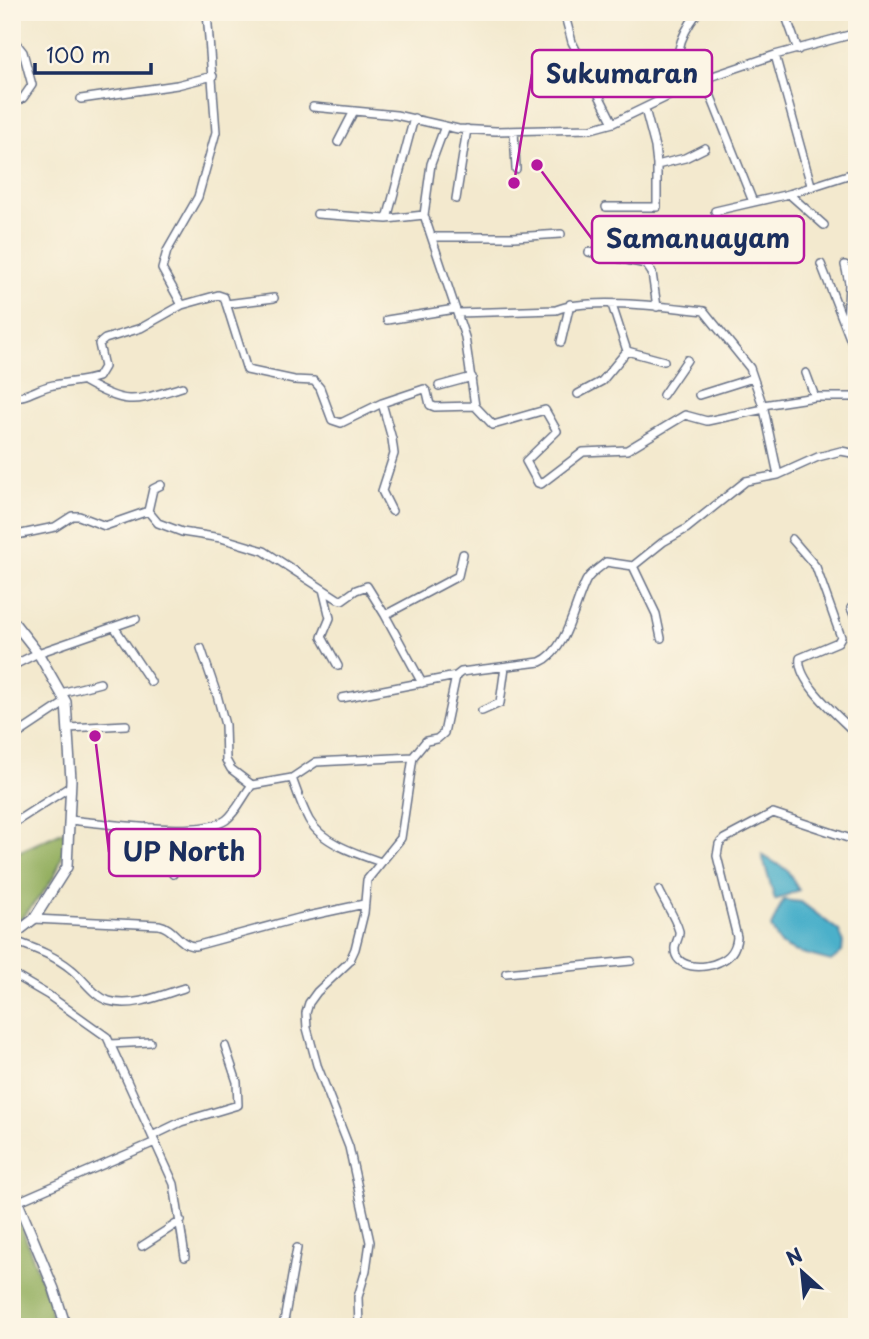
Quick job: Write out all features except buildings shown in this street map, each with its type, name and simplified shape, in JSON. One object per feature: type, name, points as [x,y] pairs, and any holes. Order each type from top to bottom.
[{"type":"street","points":[[182,305],[162,269],[167,251],[198,197],[216,132],[207,12]]},
{"type":"street","points":[[681,91],[676,60],[688,26],[698,12]]},
{"type":"street","points":[[565,16],[572,42],[613,123]]},
{"type":"street","points":[[788,19],[798,50]]},
{"type":"street","points":[[313,107],[414,118],[467,130],[572,131],[613,123],[704,79],[775,55],[857,33]]},
{"type":"street","points":[[12,38],[23,52],[32,85],[23,98],[12,104]]},
{"type":"street","points":[[775,55],[811,186]]},
{"type":"street","points":[[81,99],[177,85],[213,76]]},
{"type":"street","points":[[704,79],[753,202]]},
{"type":"street","points":[[606,207],[657,207],[655,147],[645,109]]},
{"type":"street","points":[[338,142],[354,111]]},
{"type":"street","points":[[387,219],[414,118]]},
{"type":"street","points":[[445,125],[431,164],[424,215],[465,337],[475,406],[493,425],[545,410],[557,431],[526,461],[538,483],[541,484],[583,452],[627,450],[685,415],[706,421],[815,397],[857,397]]},
{"type":"street","points":[[456,199],[467,130]]},
{"type":"street","points":[[514,131],[516,169]]},
{"type":"street","points":[[657,165],[685,158],[705,148]]},
{"type":"street","points":[[715,211],[789,194],[857,172]]},
{"type":"street","points":[[789,194],[824,225]]},
{"type":"street","points":[[317,214],[387,219],[424,215]]},
{"type":"street","points":[[433,237],[503,238],[561,234]]},
{"type":"street","points":[[589,252],[646,264],[652,273],[657,307]]},
{"type":"street","points":[[821,264],[847,330],[857,348]]},
{"type":"street","points":[[845,265],[849,283],[847,330]]},
{"type":"street","points":[[12,397],[20,397],[50,386],[85,382],[98,377],[104,367],[99,344],[104,339],[141,328],[182,305],[218,295],[224,297],[247,370],[313,381],[320,387],[332,420],[336,422],[341,423],[382,403],[424,389],[427,391],[430,405],[435,407],[475,406]]},
{"type":"street","points":[[226,304],[274,298]]},
{"type":"street","points":[[561,342],[570,304]]},
{"type":"street","points":[[387,320],[456,311],[556,310],[570,304],[704,311],[750,368],[763,407],[778,475]]},
{"type":"street","points":[[612,305],[627,351]]},
{"type":"street","points":[[627,351],[664,361]]},
{"type":"street","points":[[578,394],[602,381],[627,351]]},
{"type":"street","points":[[663,396],[687,360]]},
{"type":"street","points":[[806,373],[815,397]]},
{"type":"street","points":[[439,386],[472,377]]},
{"type":"street","points":[[699,395],[753,378]]},
{"type":"street","points":[[85,382],[119,399],[143,398],[182,387]]},
{"type":"street","points":[[382,403],[394,446],[382,491],[392,511]]},
{"type":"street","points":[[342,698],[456,676],[461,672],[549,659],[558,646],[586,580],[606,562],[633,566],[663,542],[686,529],[746,481],[778,475],[818,457],[841,451],[857,454]]},
{"type":"street","points":[[148,511],[153,489],[161,485]]},
{"type":"street","points":[[12,536],[55,527],[72,516],[105,526],[148,511]]},
{"type":"street","points":[[148,511],[158,523],[182,532],[221,538],[264,551],[342,600],[367,586],[386,615],[422,683]]},
{"type":"street","points":[[792,539],[816,567],[841,639],[800,658],[803,677],[857,735]]},
{"type":"street","points":[[386,615],[458,576],[463,554]]},
{"type":"street","points":[[633,566],[656,614],[661,638]]},
{"type":"street","points":[[323,589],[330,618],[322,637],[338,666]]},
{"type":"street","points":[[851,608],[857,622]]},
{"type":"street","points":[[12,666],[38,653],[136,619]]},
{"type":"street","points":[[12,620],[38,653],[64,698],[71,786],[67,867],[34,919],[12,938],[65,965],[107,1000],[119,1003],[146,1000],[184,988]]},
{"type":"street","points":[[115,628],[151,682]]},
{"type":"street","points":[[201,648],[225,725],[226,760],[231,769],[252,785]]},
{"type":"street","points":[[482,711],[500,703],[505,667]]},
{"type":"street","points":[[359,1327],[358,1297],[370,1242],[349,1147],[317,1065],[307,1028],[306,1013],[317,992],[349,962],[355,950],[364,913],[367,880],[401,838],[413,757],[426,741],[437,739],[444,733],[456,676]]},
{"type":"street","points":[[12,738],[64,698],[100,682]]},
{"type":"street","points":[[68,728],[126,725]]},
{"type":"street","points":[[69,820],[147,827],[207,828],[217,825],[233,813],[252,785],[292,778],[316,762],[413,757]]},
{"type":"street","points":[[292,778],[310,823],[326,837],[362,856],[381,862]]},
{"type":"street","points":[[12,824],[71,786]]},
{"type":"street","points":[[659,890],[678,930],[675,948],[680,960],[701,968],[717,964],[732,953],[736,946],[737,937],[717,856],[719,844],[724,839],[773,813],[857,841]]},
{"type":"street","points":[[147,827],[173,874]]},
{"type":"street","points":[[34,919],[159,925],[167,928],[183,944],[195,946],[307,916],[364,904]]},
{"type":"street","points":[[506,973],[631,961]]},
{"type":"street","points":[[12,974],[48,995],[107,1037],[174,1184],[185,1256]]},
{"type":"street","points":[[110,1044],[150,1042]]},
{"type":"street","points":[[17,1202],[154,1139],[181,1122],[238,1105],[237,1082],[225,1046]]},
{"type":"street","points":[[12,1188],[54,1289],[66,1327]]},
{"type":"street","points":[[142,1246],[181,1221]]},
{"type":"street","points":[[282,1327],[297,1248]]},
{"type":"green space","points":[[64,831],[64,847],[56,873],[41,896],[12,929],[12,855]]},
{"type":"green space","points":[[12,1201],[49,1302],[52,1321],[40,1327],[12,1327]]},
{"type":"water","points":[[762,855],[787,870],[799,890],[775,900]]},
{"type":"water","points":[[783,900],[801,902],[839,931],[843,941],[842,952],[831,961],[794,951],[780,944],[771,927]]},
{"type":"place","name":"Samanuayam","points":[[537,165]]},
{"type":"place","name":"Sukumaran","points":[[514,183]]},
{"type":"place","name":"UP North","points":[[95,736]]}]
